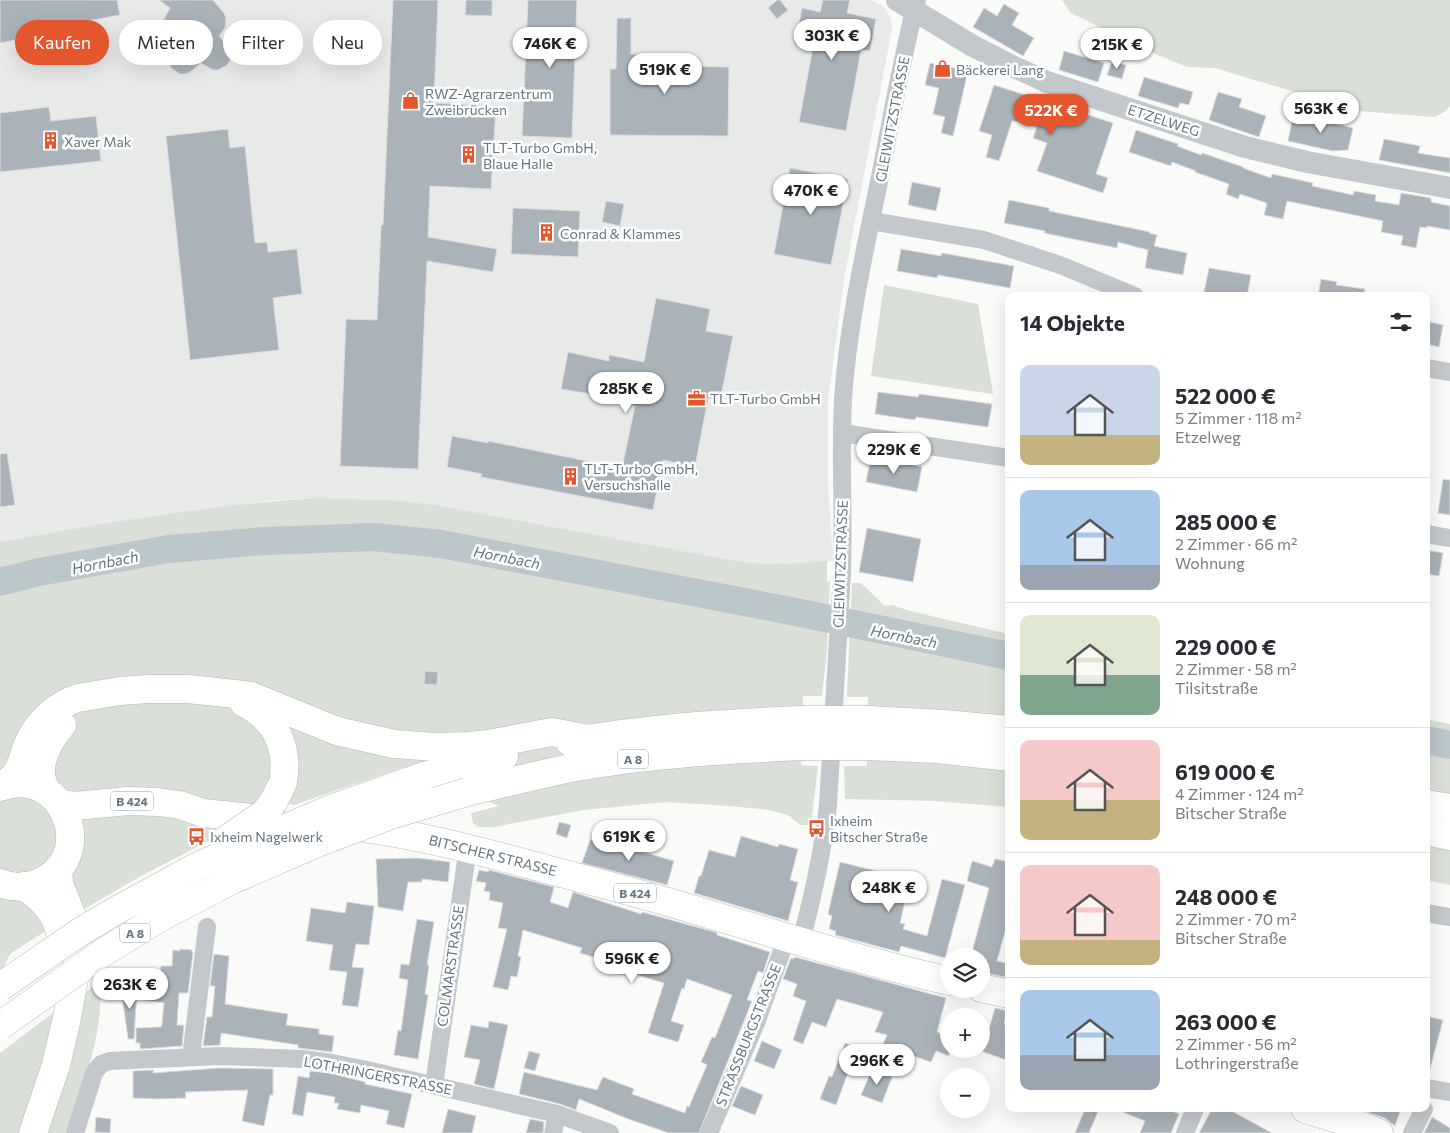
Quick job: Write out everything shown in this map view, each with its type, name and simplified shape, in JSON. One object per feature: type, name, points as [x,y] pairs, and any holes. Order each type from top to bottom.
[{"type":"main road","points":[[3,786],[16,774],[28,742],[35,730],[54,711],[70,700],[126,690],[188,689],[251,696],[337,731],[394,744],[436,747],[469,746],[552,732],[589,739]]},
{"type":"main road","points":[[200,865],[233,834],[265,813],[274,801],[283,782],[285,763],[283,751],[274,728],[266,718],[251,707],[215,692]]},
{"type":"main road","points":[[12,885],[43,881],[58,869],[68,852],[70,840],[68,820],[42,780],[41,770],[44,755],[49,742],[68,718],[103,694]]},
{"type":"main road","name":"A 8","points":[[0,1026],[104,952],[159,918],[232,880],[320,842],[394,814],[467,792],[572,768],[646,757],[729,749],[868,720],[1005,730]]},
{"type":"main road","name":"A 8","points":[[0,987],[80,932],[200,865],[328,810],[424,776],[529,750],[653,729],[711,724],[802,733],[867,746],[938,749],[1005,757]]},
{"type":"main road","name":"BITSCHER STRASSE","points":[[3,786],[28,784],[53,798],[75,806],[138,801],[180,805],[203,813]]},
{"type":"main road","points":[[1430,805],[1450,808]]},
{"type":"main road","name":"BITSCHER STRASSE","points":[[70,840],[83,828],[108,820],[128,816],[180,816],[203,813],[380,830],[468,847],[794,940],[940,979]]},
{"type":"main road","points":[[1430,832],[1450,836]]},
{"type":"main road","points":[[33,1133],[56,1065],[78,957],[72,914],[59,884],[58,869]]},
{"type":"main road","points":[[12,885],[42,900],[56,921],[60,930],[72,988]]},
{"type":"main road","points":[[990,990],[1005,993]]},
{"type":"main road","points":[[1315,1112],[1380,1133]]},
{"type":"street","name":"ETZELWEG","points":[[909,4],[973,46],[1047,82],[1271,154],[1450,188]]},
{"type":"street","name":"GLEIWITZSTRASSE","points":[[794,940],[817,878],[825,834],[843,545],[842,433],[851,326],[909,4]]},
{"type":"street","points":[[871,221],[984,240],[1060,265],[1121,292]]},
{"type":"street","points":[[1430,369],[1450,372]]},
{"type":"street","points":[[842,433],[1005,457]]},
{"type":"street","points":[[1430,535],[1450,538]]},
{"type":"street","name":"COLMARSTRASSE","points":[[434,1085],[468,847]]},
{"type":"street","points":[[1430,914],[1450,917]]},
{"type":"street","points":[[191,1057],[207,927]]},
{"type":"street","name":"STRASSBURGSTRASSE","points":[[709,1133],[794,940]]},
{"type":"street","name":"LOTHRINGERSTRASSE","points":[[75,1133],[94,1072],[101,1064],[110,1061],[220,1056],[303,1059],[367,1070],[557,1114],[610,1133]]},
{"type":"street","points":[[1185,1133],[1194,1112]]},
{"type":"street","points":[[1412,1133],[1422,1112]]},
{"type":"street","points":[[552,1133],[557,1114]]},
{"type":"shaded area","points":[[0,0],[871,0],[884,7],[891,19],[892,29],[844,279],[828,401],[828,481],[833,561],[798,564],[742,562],[436,505],[391,500],[316,498],[277,500],[166,515],[0,542]]},
{"type":"shaded area","points":[[1062,0],[1450,0],[1450,106],[1435,117],[1358,111],[1215,68],[1187,67],[1071,13]]},
{"type":"shaded area","points":[[884,285],[978,304],[993,394],[871,376]]},
{"type":"shaded area","points":[[316,498],[391,500],[436,505],[742,562],[784,564],[827,561],[827,581],[830,582],[827,650],[822,696],[803,696],[801,765],[818,766],[811,825],[800,825],[788,815],[769,810],[665,802],[584,810],[494,827],[478,827],[473,823],[471,813],[499,806],[405,767],[294,805],[264,798],[232,829],[141,876],[10,954],[0,975],[0,542],[197,510]]},
{"type":"shaded area","points":[[852,583],[861,583],[885,606],[892,605],[1005,633],[1005,807],[935,801],[845,799],[844,766],[867,766],[868,697],[847,697]]},
{"type":"shaded area","points":[[1430,720],[1450,724],[1450,885],[1430,881]]},
{"type":"shaded area","points":[[100,983],[99,1021],[96,1040],[86,1078],[67,1133],[0,1133],[0,1053],[62,1006]]},
{"type":"building","points":[[0,0],[117,0],[120,15],[92,20],[15,20],[15,40],[0,43]]},
{"type":"building","points":[[159,0],[213,0],[226,18],[226,20],[223,20],[223,31],[219,36],[223,40],[223,65],[227,65],[218,70],[213,70],[204,65],[213,65],[213,20],[164,20],[170,8]]},
{"type":"building","points":[[393,0],[438,0],[434,103],[496,106],[491,189],[430,186],[428,237],[497,249],[493,272],[427,261],[418,469],[340,466],[346,319],[377,320]]},
{"type":"building","points":[[466,0],[492,0],[492,16],[465,15]]},
{"type":"building","points":[[528,0],[577,0],[572,138],[522,136]]},
{"type":"building","points":[[777,0],[780,0],[788,10],[777,19],[768,8]]},
{"type":"building","points":[[823,0],[850,0],[847,13],[876,19],[870,51],[861,50],[846,131],[799,122],[813,47],[795,44],[802,8],[820,12]]},
{"type":"building","points":[[1004,4],[1019,13],[1012,25],[1034,38],[1023,56],[973,27],[984,8],[997,16]]},
{"type":"building","points":[[617,18],[631,18],[631,54],[664,55],[664,66],[729,67],[728,136],[610,135],[610,69],[616,69]]},
{"type":"building","points":[[1064,51],[1104,63],[1098,82],[1059,70]]},
{"type":"building","points":[[1112,61],[1126,65],[1122,79],[1107,75]]},
{"type":"building","points":[[930,63],[968,71],[953,136],[941,133],[945,117],[933,114],[939,88],[925,85]]},
{"type":"building","points":[[170,65],[199,65],[185,74],[180,74]]},
{"type":"building","points":[[1144,77],[1193,92],[1189,105],[1180,103],[1178,108],[1138,96]]},
{"type":"building","points":[[994,85],[1113,123],[1096,174],[1108,178],[1103,193],[1037,171],[1047,143],[1033,138],[1037,127],[1022,122],[1012,121],[999,161],[986,157],[992,135],[979,131]]},
{"type":"building","points":[[1218,92],[1242,99],[1239,107],[1266,116],[1259,137],[1209,120]]},
{"type":"building","name":"Xaver Mak","points":[[49,107],[51,121],[96,116],[101,161],[0,172],[0,113]]},
{"type":"building","points":[[1303,114],[1353,128],[1348,150],[1333,151],[1288,141],[1292,121],[1301,123]]},
{"type":"building","points":[[228,129],[230,148],[245,146],[255,243],[267,242],[268,252],[297,249],[302,294],[273,298],[279,350],[190,360],[166,136]]},
{"type":"building","points":[[1136,130],[1178,144],[1177,146],[1201,155],[1202,153],[1271,178],[1272,174],[1313,183],[1312,186],[1353,195],[1354,191],[1376,195],[1375,201],[1399,205],[1401,193],[1431,198],[1431,202],[1450,206],[1450,230],[1427,226],[1427,228],[1420,227],[1416,248],[1401,245],[1403,236],[1381,232],[1383,221],[1287,201],[1283,219],[1264,215],[1267,203],[1240,194],[1238,199],[1226,194],[1229,184],[1172,162],[1171,166],[1129,152]]},
{"type":"building","points":[[1384,139],[1420,146],[1418,153],[1450,158],[1450,173],[1379,160]]},
{"type":"building","points":[[790,168],[848,179],[831,265],[774,254]]},
{"type":"building","points":[[912,182],[941,188],[936,211],[908,205]]},
{"type":"building","points":[[1009,200],[1157,235],[1154,246],[1187,253],[1183,275],[1145,268],[1148,250],[1118,242],[1117,248],[1004,223]]},
{"type":"building","points":[[606,201],[624,204],[620,226],[602,222]]},
{"type":"building","name":"Conrad & Klammes","points":[[513,208],[580,211],[578,257],[511,254]]},
{"type":"building","points":[[901,249],[941,256],[942,253],[1014,266],[1010,288],[938,275],[937,278],[897,271]]},
{"type":"building","points":[[1209,268],[1251,275],[1248,292],[1204,292]]},
{"type":"building","points":[[1321,279],[1337,282],[1336,285],[1365,289],[1365,292],[1319,292]]},
{"type":"building","points":[[656,298],[710,309],[706,331],[733,336],[720,401],[708,398],[695,467],[663,460],[653,510],[481,477],[482,474],[447,467],[452,436],[488,443],[488,441],[622,468],[635,406],[602,400],[602,396],[561,389],[568,352],[609,361],[609,355],[644,362]]},
{"type":"building","points":[[1430,322],[1443,325],[1439,347],[1430,345]]},
{"type":"building","points":[[878,392],[918,397],[919,394],[992,404],[988,427],[916,417],[915,420],[875,414]]},
{"type":"building","points":[[7,453],[15,505],[0,507],[0,454]]},
{"type":"building","points":[[871,457],[922,467],[917,492],[866,482]]},
{"type":"building","points":[[1443,479],[1450,480],[1450,515],[1438,513]]},
{"type":"building","points":[[867,528],[921,539],[913,582],[859,572]]},
{"type":"building","points":[[1430,551],[1443,553],[1439,576],[1430,575]]},
{"type":"building","points":[[425,671],[438,672],[437,685],[424,684]]},
{"type":"building","points":[[559,822],[571,825],[567,838],[556,834]]},
{"type":"building","points":[[741,836],[778,847],[779,844],[798,849],[790,880],[798,882],[788,921],[694,893],[709,850],[735,857]]},
{"type":"building","points":[[590,840],[625,850],[626,847],[674,861],[667,885],[582,863]]},
{"type":"building","points":[[418,858],[450,862],[448,882],[422,879],[422,882],[408,882],[403,911],[378,907],[376,859]]},
{"type":"building","points":[[995,859],[1005,861],[1005,932],[997,961],[1005,963],[1005,977],[990,974],[990,948],[973,948],[989,888],[967,881],[972,861],[992,867]]},
{"type":"building","points":[[840,862],[880,872],[877,884],[907,892],[900,923],[905,924],[903,929],[927,936],[942,879],[965,885],[948,948],[940,948],[940,957],[901,946],[899,952],[835,935],[836,931],[829,929],[832,916],[828,914]]},
{"type":"building","points":[[479,870],[488,872],[489,870],[554,887],[550,902],[568,908],[573,892],[641,914],[642,912],[715,932],[717,935],[770,952],[763,973],[758,971],[747,1000],[752,1001],[699,1133],[669,1133],[579,1099],[576,1110],[519,1094],[524,1072],[597,1090],[603,1077],[634,1089],[632,1094],[685,1113],[707,1065],[701,1062],[712,1037],[715,1038],[732,995],[687,979],[671,1021],[684,1025],[678,1042],[648,1033],[664,983],[627,972],[626,975],[605,969],[607,961],[580,953],[582,948],[523,930],[518,956],[521,957],[517,977],[511,976],[508,990],[493,987],[507,929],[498,928],[503,903],[489,900],[490,892],[484,891],[486,883],[476,881]]},
{"type":"building","points":[[347,902],[374,906],[369,945],[356,944],[352,967],[364,968],[358,1007],[342,1005],[347,972],[329,970],[333,945],[306,941],[311,908],[345,913]]},
{"type":"building","points":[[417,919],[434,922],[427,965],[429,965],[425,994],[428,995],[418,1059],[394,1055],[398,1030],[401,1031],[408,980],[399,978],[401,964],[409,965]]},
{"type":"building","points":[[180,949],[192,950],[193,952],[188,993],[179,993],[177,1025],[184,1025],[182,1046],[140,1049],[140,1043],[136,1043],[136,1028],[161,1027],[164,1003],[143,1000],[145,986],[159,988],[161,966],[172,966],[173,950],[180,951]]},
{"type":"building","points":[[214,954],[229,956],[225,1004],[288,1014],[286,1025],[319,1029],[319,1034],[334,1036],[332,1052],[298,1048],[298,1045],[221,1033],[220,1045],[203,1046],[207,1017],[212,1017],[215,986],[210,986]]},
{"type":"building","points":[[795,957],[940,996],[940,998],[946,998],[943,1008],[940,1008],[940,1021],[937,1032],[940,1033],[940,1053],[936,1051],[931,1062],[901,1052],[899,1057],[881,1049],[887,1035],[875,1032],[883,1012],[837,999],[826,1027],[812,1022],[803,1044],[793,1040],[806,1001],[793,996],[797,984],[783,979],[791,958],[794,959]]},
{"type":"building","points":[[122,987],[137,989],[134,1039],[128,1039]]},
{"type":"building","points":[[995,1008],[1005,1010],[1005,1060],[990,1054],[990,1026]]},
{"type":"building","points":[[1430,1017],[1443,1020],[1430,1069]]},
{"type":"building","points":[[489,1021],[508,1025],[494,1089],[474,1084],[480,1060],[464,1057],[471,1025],[488,1028]]},
{"type":"building","points":[[762,1041],[782,1050],[774,1069],[754,1061]]},
{"type":"building","points":[[845,1043],[857,1048],[836,1105],[820,1099],[829,1076],[832,1077]]},
{"type":"building","points":[[529,1051],[540,1054],[535,1071],[524,1068]]},
{"type":"building","points":[[219,1068],[273,1069],[273,1095],[270,1095],[264,1126],[242,1121],[248,1090],[185,1092],[186,1098],[133,1098],[133,1071],[154,1070],[153,1073]]},
{"type":"building","points":[[872,1070],[892,1077],[882,1103],[861,1095]]},
{"type":"building","points":[[310,1071],[330,1073],[365,1082],[365,1084],[412,1094],[404,1128],[386,1124],[389,1111],[361,1105],[360,1113],[337,1109],[339,1103],[334,1103],[335,1097],[307,1092],[303,1116],[292,1114],[298,1076],[309,1078]]},
{"type":"building","points":[[741,1086],[763,1095],[755,1115],[732,1106]]},
{"type":"building","points":[[448,1109],[476,1116],[472,1133],[442,1133]]},
{"type":"building","points":[[1084,1112],[1098,1112],[1089,1133],[1075,1133]]},
{"type":"building","points":[[1122,1112],[1175,1112],[1179,1114],[1171,1133],[1140,1133],[1145,1121]]},
{"type":"building","points":[[1210,1112],[1234,1112],[1272,1133],[1199,1133]]},
{"type":"building","points":[[1367,1112],[1400,1112],[1395,1126],[1385,1118]]},
{"type":"building","points":[[96,1117],[111,1119],[110,1133],[95,1132]]},
{"type":"building","points":[[1432,1117],[1450,1128],[1450,1133],[1424,1133]]},
{"type":"building","points":[[530,1119],[544,1122],[543,1133],[526,1133]]},
{"type":"waterway","name":"Hornbach","points":[[0,582],[39,572],[169,549],[265,541],[374,537],[441,544],[786,610],[1005,655]]},
{"type":"waterway","name":"Hornbach","points":[[1430,741],[1450,745]]},
{"type":"place","name":"Bäckerei Lang","points":[[942,69]]},
{"type":"place","name":"RWZ-Agrarzentrum Zweibrücken","points":[[411,101]]},
{"type":"place","name":"Xaver Mak","points":[[50,141]]},
{"type":"place","name":"TLT-Turbo GmbH, Blaue Halle","points":[[469,155]]},
{"type":"place","name":"Conrad & Klammes","points":[[546,233]]},
{"type":"place","name":"TLT-Turbo GmbH","points":[[696,398]]},
{"type":"place","name":"TLT-Turbo GmbH, Versuchshalle","points":[[570,476]]},
{"type":"place","name":"Ixheim Bitscher Straße","points":[[816,828]]},
{"type":"place","name":"Ixheim Nagelwerk","points":[[196,836]]}]
